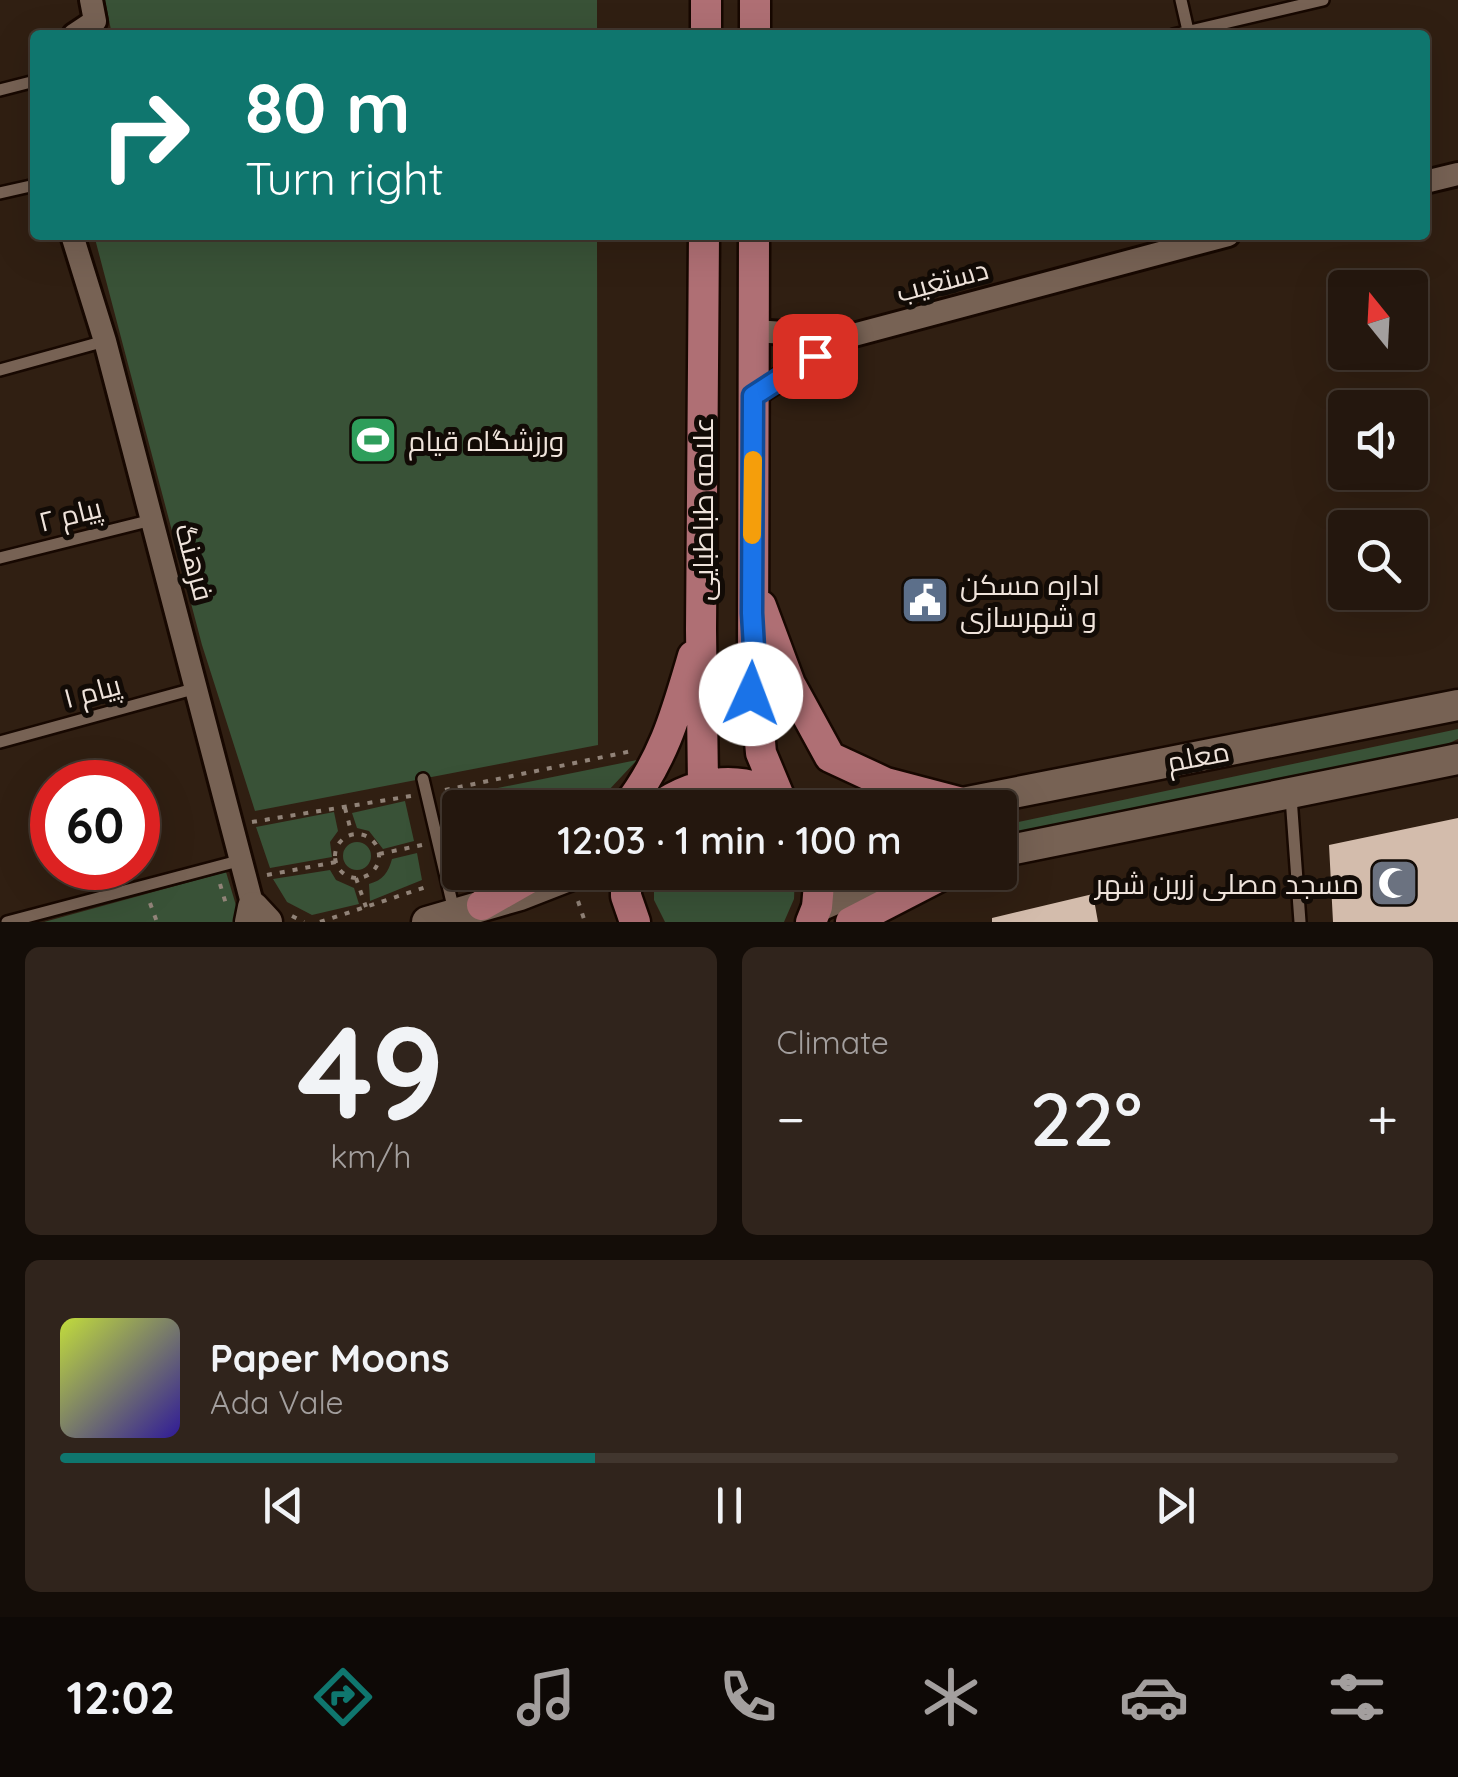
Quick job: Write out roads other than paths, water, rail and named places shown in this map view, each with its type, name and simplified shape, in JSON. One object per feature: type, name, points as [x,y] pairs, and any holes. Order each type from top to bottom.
[{"type":"main road","points":[[706,0],[706,30]]},
{"type":"main road","points":[[755,30],[756,0]]},
{"type":"main road","name":"علامه طباطبایی","points":[[703,784],[704,240]]},
{"type":"main road","name":"علامه طباطبایی","points":[[754,240],[752,582],[756,683],[761,753],[778,790]]},
{"type":"main road","points":[[752,582],[790,684],[830,756],[906,790]]},
{"type":"main road","points":[[640,790],[667,743],[701,630]]},
{"type":"main road","points":[[702,682],[716,702],[728,705],[741,702],[756,683]]},
{"type":"main road","name":"معلم","points":[[1017,792],[1458,705]]},
{"type":"main road","name":"معلم","points":[[1017,849],[1458,759]]},
{"type":"main road","points":[[686,790],[730,782],[760,790]]},
{"type":"main road","points":[[468,916],[511,890]]},
{"type":"main road","points":[[468,916],[534,890]]},
{"type":"main road","points":[[626,890],[635,922]]},
{"type":"main road","points":[[814,914],[862,890]]},
{"type":"main road","points":[[851,922],[913,890]]},
{"type":"street","points":[[82,30],[94,22],[91,0]]},
{"type":"street","points":[[1430,181],[1458,174]]},
{"type":"street","name":"فرهنگ","points":[[74,240],[105,341],[256,917]]},
{"type":"street","name":"دستغیب","points":[[846,336],[1209,240]]},
{"type":"street","points":[[753,331],[846,336]]},
{"type":"street","points":[[753,396],[846,336]]},
{"type":"lane","points":[[1181,0],[1187,30]]},
{"type":"lane","points":[[1200,30],[1323,0]]},
{"type":"lane","points":[[0,90],[30,82]]},
{"type":"lane","points":[[0,193],[30,185]]},
{"type":"lane","points":[[0,370],[105,341]]},
{"type":"lane","name":"پیام ۲","points":[[0,558],[152,520]]},
{"type":"lane","name":"پیام ۱","points":[[0,742],[196,688]]},
{"type":"lane","points":[[423,779],[468,916]]},
{"type":"lane","points":[[1290,793],[1300,922]]},
{"type":"lane","points":[[7,922],[242,860]]},
{"type":"place","name":"ورزشگاه قیام","points":[[373,440]]},
{"type":"place","name":"اداره مسکن و شهرسازی","points":[[925,600]]},
{"type":"place","name":"مسجد مصلی زرین شهر","points":[[1394,883]]}]
